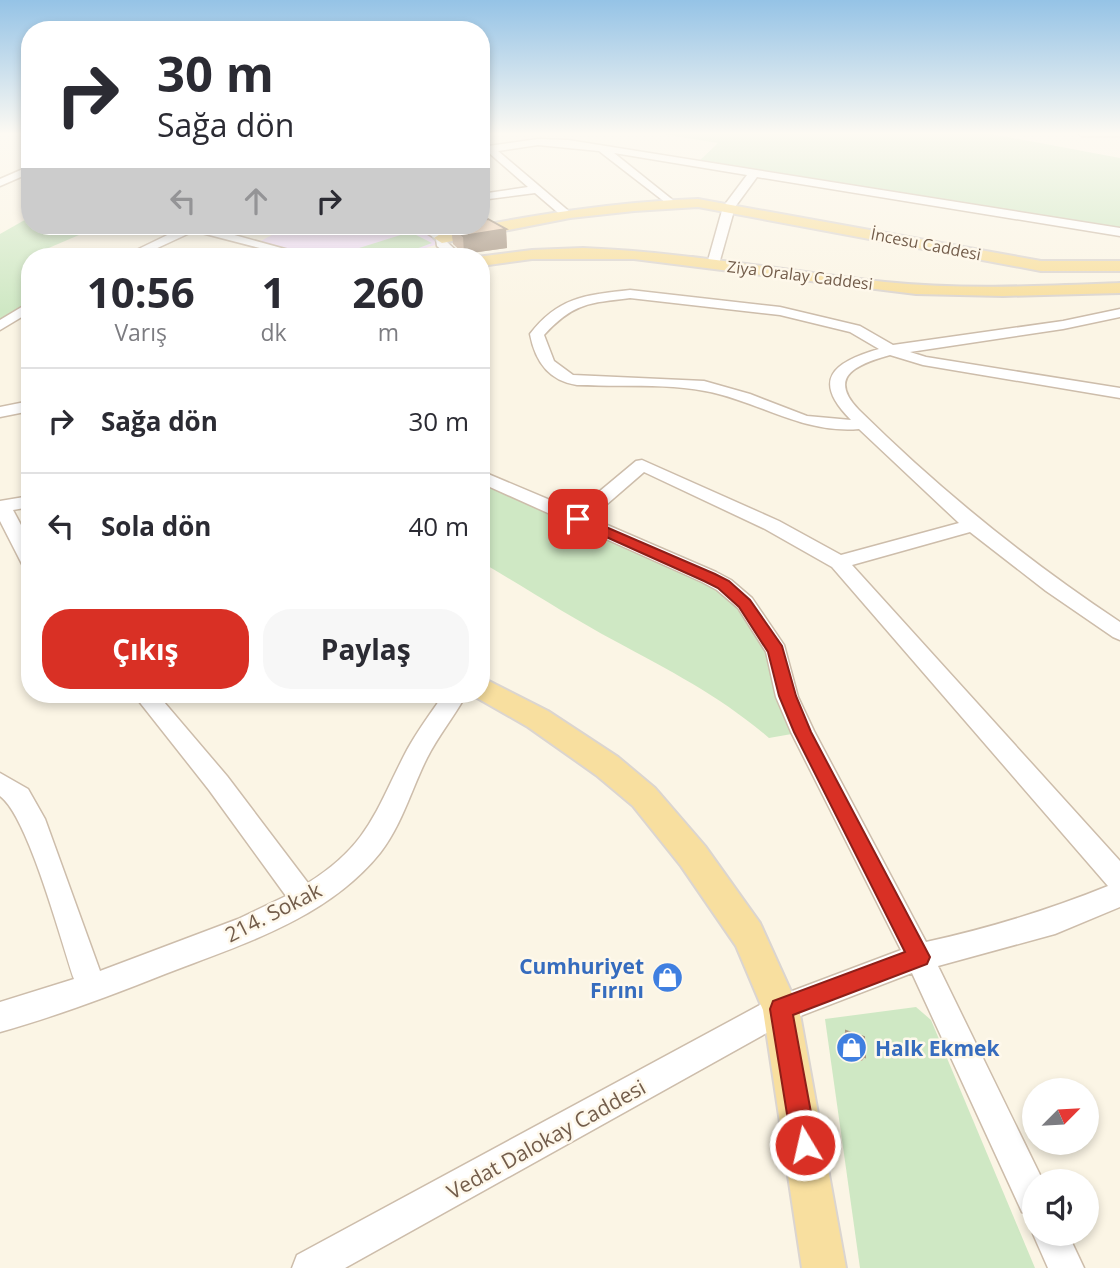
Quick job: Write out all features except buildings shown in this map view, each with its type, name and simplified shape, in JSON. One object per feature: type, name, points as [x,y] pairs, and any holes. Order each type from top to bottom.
[{"type":"main road","name":"İncesu Caddesi","points":[[490,229],[567,215],[670,203],[729,207],[1064,268],[1120,266]]},
{"type":"main road","name":"İncesu Caddesi","points":[[442,238],[458,235]]},
{"type":"main road","name":"Ziya Oralay Caddesi","points":[[490,260],[588,251],[885,286],[1021,292],[1120,288]]},
{"type":"main road","points":[[1001,258],[1020,279],[1021,292]]},
{"type":"main road","points":[[490,692],[607,766],[644,797],[693,856],[748,935],[781,1009],[824,1268]]},
{"type":"street","points":[[490,196],[511,192]]},
{"type":"street","points":[[542,192],[567,215]]},
{"type":"street","points":[[656,192],[670,203]]},
{"type":"street","points":[[713,264],[729,207],[740,192]]},
{"type":"street","points":[[873,192],[1120,232]]},
{"type":"street","points":[[147,248],[175,235]]},
{"type":"street","points":[[227,235],[275,248]]},
{"type":"street","points":[[437,235],[442,238],[441,243],[447,248]]},
{"type":"street","points":[[863,424],[842,428],[819,425],[799,420],[753,399],[705,386],[564,377],[542,358],[537,334],[557,312],[586,299],[630,293],[780,311],[855,329],[891,350],[923,360],[1120,393]]},
{"type":"street","points":[[0,326],[21,312]]},
{"type":"street","points":[[1120,313],[1063,325],[891,350],[865,358],[838,377],[836,387],[839,398],[863,424],[903,464],[972,525],[1023,565],[1120,632]]},
{"type":"street","points":[[0,412],[21,408]]},
{"type":"street","points":[[578,519],[642,465],[772,525],[839,562],[1120,880]]},
{"type":"street","points":[[490,480],[709,577],[724,585],[745,603],[776,651],[787,696],[803,732],[919,957],[1022,1175]]},
{"type":"street","points":[[21,503],[1,507],[21,544]]},
{"type":"street","points":[[839,562],[972,525]]},
{"type":"street","points":[[152,703],[218,783],[304,899]]},
{"type":"street","name":"214. Sokak","points":[[0,1017],[92,989],[254,926],[345,873],[370,846],[396,805],[416,757],[450,703]]},
{"type":"street","points":[[0,783],[19,796],[36,827],[92,989]]},
{"type":"street","name":"Vedat Dalokay Caddesi","points":[[310,1268],[781,1009],[919,957],[978,944],[1055,921],[1120,894]]},
{"type":"street","points":[[1056,1246],[1066,1268]]},
{"type":"shaded area","points":[[272,235],[437,235],[442,238],[441,243],[426,248],[271,248],[255,244]]},
{"type":"green space","points":[[872,192],[1120,192],[1120,232]]},
{"type":"green space","points":[[21,222],[21,235],[79,235],[49,248],[21,248],[21,312],[0,326],[0,234]]},
{"type":"green space","points":[[400,235],[416,235],[432,243],[419,248],[359,248]]},
{"type":"green space","points":[[490,480],[578,519],[745,603],[803,732],[769,738],[695,685],[490,567]]},
{"type":"green space","points":[[916,1007],[931,1020],[1022,1237],[1022,1246],[1026,1246],[1035,1268],[860,1268],[825,1019]]},
{"type":"place","name":"Cumhuriyet Fırını","points":[[667,978]]},
{"type":"place","name":"Halk Ekmek","points":[[852,1048]]},
{"type":"route","points":[[578,519],[709,577],[724,585],[745,603],[776,651],[787,696],[803,732],[919,957],[781,1009],[805,1145]]}]
